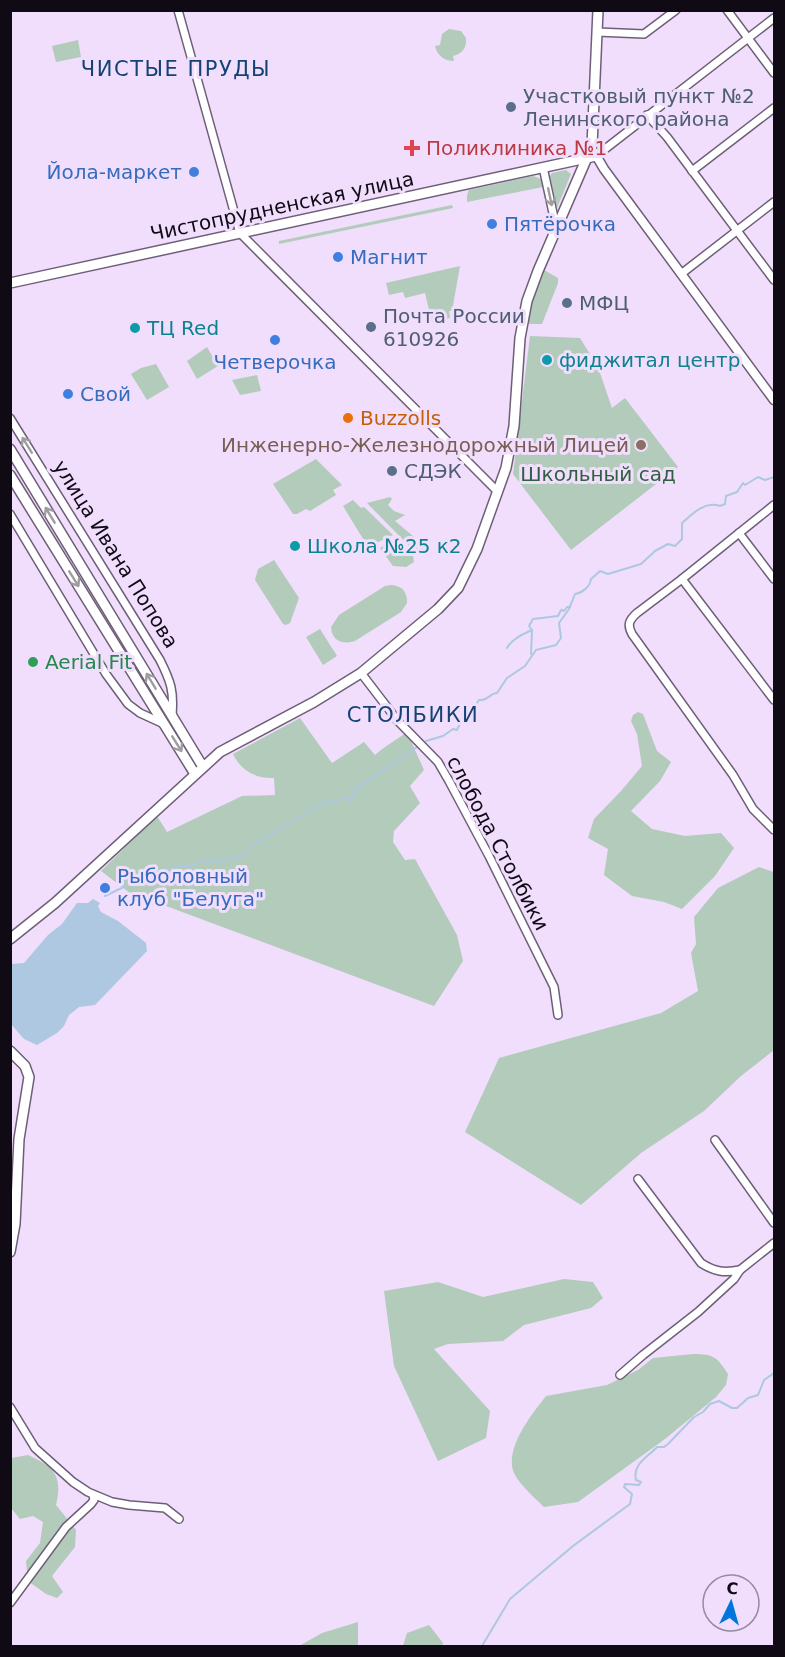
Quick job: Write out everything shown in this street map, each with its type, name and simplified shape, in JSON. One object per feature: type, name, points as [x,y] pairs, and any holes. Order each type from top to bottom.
[{"type":"main road","points":[[10,939],[55,903],[199,771],[231,746],[314,702],[361,673],[453,596],[477,549],[506,468],[514,426],[518,354],[523,317],[538,271],[592,146],[598,10]]},
{"type":"main road","name":"Чистопрудненская улица","points":[[10,283],[596,156]]},
{"type":"main road","name":"улица Ивана Попова","points":[[10,449],[172,715],[199,771]]},
{"type":"main road","points":[[10,475],[164,724],[199,771]]},
{"type":"main road","points":[[10,1051],[25,1066],[29,1077],[19,1139],[15,1224],[10,1252]]},
{"type":"street","points":[[178,10],[240,233],[498,492]]},
{"type":"street","points":[[597,32],[644,34],[675,10]]},
{"type":"street","points":[[727,10],[774,73]]},
{"type":"street","points":[[596,156],[774,18]]},
{"type":"street","points":[[692,171],[774,108]]},
{"type":"street","points":[[647,116],[659,128],[774,280]]},
{"type":"street","points":[[592,146],[603,169],[774,400]]},
{"type":"street","points":[[543,167],[556,227]]},
{"type":"street","points":[[681,274],[774,202]]},
{"type":"street","name":"улица Ивана Попова","points":[[10,418],[160,660],[171,682],[174,697],[172,715]]},
{"type":"street","points":[[774,505],[630,618],[628,623],[632,634],[733,775],[753,809],[774,828]]},
{"type":"street","points":[[10,514],[117,689],[128,704],[140,713],[164,724]]},
{"type":"street","points":[[739,533],[774,579]]},
{"type":"street","points":[[682,579],[774,700]]},
{"type":"street","name":"слобода Столбики","points":[[361,673],[397,720],[438,762],[449,781],[554,987],[558,1015]]},
{"type":"street","points":[[715,1140],[774,1223]]},
{"type":"street","points":[[638,1179],[701,1263],[712,1270],[723,1273],[740,1270]]},
{"type":"street","points":[[620,1375],[698,1312],[734,1279],[740,1270],[774,1244]]},
{"type":"street","points":[[10,1407],[35,1448],[73,1482],[93,1495],[112,1502],[129,1506],[165,1508],[179,1519]]},
{"type":"street","points":[[10,1603],[66,1527],[91,1504],[93,1495]]},
{"type":"green space","points":[[449,29],[461,31],[466,38],[465,48],[453,56],[454,61],[442,57],[435,46],[440,45],[442,34]]},
{"type":"green space","points":[[78,40],[81,57],[56,62],[52,46]]},
{"type":"green space","points":[[566,170],[571,174],[557,208],[550,176],[552,173]]},
{"type":"green space","points":[[533,176],[541,179],[543,187],[467,202],[469,190]]},
{"type":"green space","points":[[452,205],[453,208],[279,244],[279,241]]},
{"type":"green space","points":[[460,266],[452,311],[449,311],[450,318],[432,322],[425,293],[405,298],[403,292],[389,295],[386,283]]},
{"type":"green space","points":[[544,270],[558,278],[558,283],[542,324],[529,324],[531,305]]},
{"type":"green space","name":"Школьный сад","points":[[530,336],[580,338],[598,367],[612,408],[625,398],[678,467],[571,550],[513,474]]},
{"type":"green space","points":[[207,347],[218,366],[197,379],[187,361]]},
{"type":"green space","points":[[156,364],[169,387],[147,400],[131,374],[141,368]]},
{"type":"green space","points":[[257,375],[261,391],[240,395],[232,380]]},
{"type":"green space","points":[[316,459],[342,485],[333,490],[336,495],[310,511],[306,509],[293,514],[273,484]]},
{"type":"green space","points":[[390,497],[392,499],[388,505],[394,511],[405,515],[395,521],[426,547],[418,555],[367,503]]},
{"type":"green space","points":[[353,500],[361,508],[364,507],[393,535],[368,547],[343,506]]},
{"type":"green space","points":[[396,538],[413,556],[414,562],[406,567],[393,566],[380,548]]},
{"type":"green space","points":[[274,560],[299,598],[290,623],[286,625],[283,624],[255,580],[258,569]]},
{"type":"green space","points":[[385,586],[401,588],[405,593],[407,603],[401,612],[355,641],[342,642],[333,636],[331,627],[339,615]]},
{"type":"green space","points":[[320,629],[337,656],[323,665],[306,637]]},
{"type":"green space","points":[[638,712],[643,714],[657,751],[671,762],[660,781],[631,811],[652,829],[685,836],[721,833],[734,848],[715,876],[682,909],[664,902],[632,896],[604,875],[608,849],[588,838],[594,819],[642,766],[637,734],[631,721],[633,715]]},
{"type":"green space","points":[[300,718],[332,763],[364,742],[375,755],[407,732],[424,770],[410,786],[420,803],[394,831],[393,842],[405,860],[415,859],[457,935],[463,961],[434,1006],[158,903],[147,906],[101,871],[157,816],[167,832],[242,796],[275,795],[274,778],[250,773],[240,765],[233,754]]},
{"type":"green space","points":[[759,867],[774,872],[774,1050],[741,1076],[704,1111],[641,1153],[581,1205],[465,1132],[499,1058],[661,1013],[698,991],[691,953],[696,944],[694,917],[718,888]]},
{"type":"green space","points":[[564,1279],[593,1282],[603,1298],[591,1308],[524,1325],[503,1341],[448,1344],[434,1349],[490,1411],[486,1438],[438,1461],[394,1366],[384,1291],[438,1282],[483,1297]]},
{"type":"green space","points":[[706,1355],[718,1360],[728,1374],[726,1385],[716,1397],[665,1439],[578,1502],[544,1507],[515,1475],[512,1455],[515,1444],[546,1396],[607,1385],[638,1370],[653,1358]]},
{"type":"green space","points":[[28,1455],[50,1468],[54,1473],[58,1486],[56,1505],[76,1530],[75,1547],[52,1576],[63,1592],[57,1598],[46,1594],[28,1581],[26,1561],[40,1543],[43,1522],[33,1516],[20,1519],[11,1508],[11,1458]]},
{"type":"green space","points":[[358,1622],[358,1646],[299,1646],[322,1633]]},
{"type":"green space","points":[[429,1625],[443,1643],[442,1646],[403,1646],[407,1633]]},
{"type":"water","points":[[93,899],[100,903],[98,906],[101,912],[118,921],[146,943],[147,951],[95,1005],[79,1007],[69,1015],[64,1026],[57,1033],[37,1045],[24,1039],[11,1024],[11,964],[24,963],[48,935],[62,924],[77,903],[88,903]]},
{"type":"waterway","points":[[426,741],[443,736],[453,729],[457,730],[479,700],[497,693],[507,678],[525,666],[536,650],[556,645],[561,638],[559,623],[569,609],[575,594],[585,589],[600,571],[608,574],[641,564],[655,551],[668,544],[675,546],[682,539],[682,523],[695,512],[709,505],[725,504],[726,496],[737,492],[743,483],[745,485],[758,477],[765,480],[774,477]]},
{"type":"waterway","points":[[507,648],[515,639],[532,630],[529,626],[533,619],[558,616],[561,610],[564,611],[570,607]]},
{"type":"waterway","points":[[531,654],[532,631]]},
{"type":"waterway","points":[[105,896],[157,871],[242,855],[258,841],[321,804],[343,798],[351,800],[353,793],[361,785],[417,747]]},
{"type":"waterway","points":[[482,1646],[510,1599],[573,1546],[630,1504],[632,1494],[624,1487],[625,1484],[639,1485],[641,1482],[636,1480],[635,1474],[645,1458],[657,1447],[664,1447],[668,1444],[710,1404],[719,1401],[732,1408],[737,1408],[748,1398],[758,1395],[764,1380],[774,1373]]},
{"type":"place","name":"Участковый пункт №2 Ленинского района","points":[[511,107]]},
{"type":"place","name":"Поликлиника №1","points":[[412,148]]},
{"type":"place","name":"Йола-маркет","points":[[194,172]]},
{"type":"place","name":"Пятёрочка","points":[[492,224]]},
{"type":"place","name":"Магнит","points":[[338,257]]},
{"type":"place","name":"МФЦ","points":[[567,303]]},
{"type":"place","name":"Почта России 610926","points":[[371,327]]},
{"type":"place","name":"ТЦ Red","points":[[135,328]]},
{"type":"place","name":"Четверочка","points":[[275,340]]},
{"type":"place","name":"фиджитал центр","points":[[547,360]]},
{"type":"place","name":"Свой","points":[[68,394]]},
{"type":"place","name":"Buzzolls","points":[[348,418]]},
{"type":"place","name":"Инженерно-Железнодорожный Лицей","points":[[641,445]]},
{"type":"place","name":"СДЭК","points":[[392,471]]},
{"type":"place","name":"Школа №25 к2","points":[[295,546]]},
{"type":"place","name":"Aerial Fit","points":[[33,662]]},
{"type":"place","name":"Рыболовный клуб \"Белуга\"","points":[[105,888]]},
{"type":"district","name":"ЧИСТЫЕ ПРУДЫ","points":[[176,69]]},
{"type":"district","name":"СТОЛБИКИ","points":[[413,715]]}]
